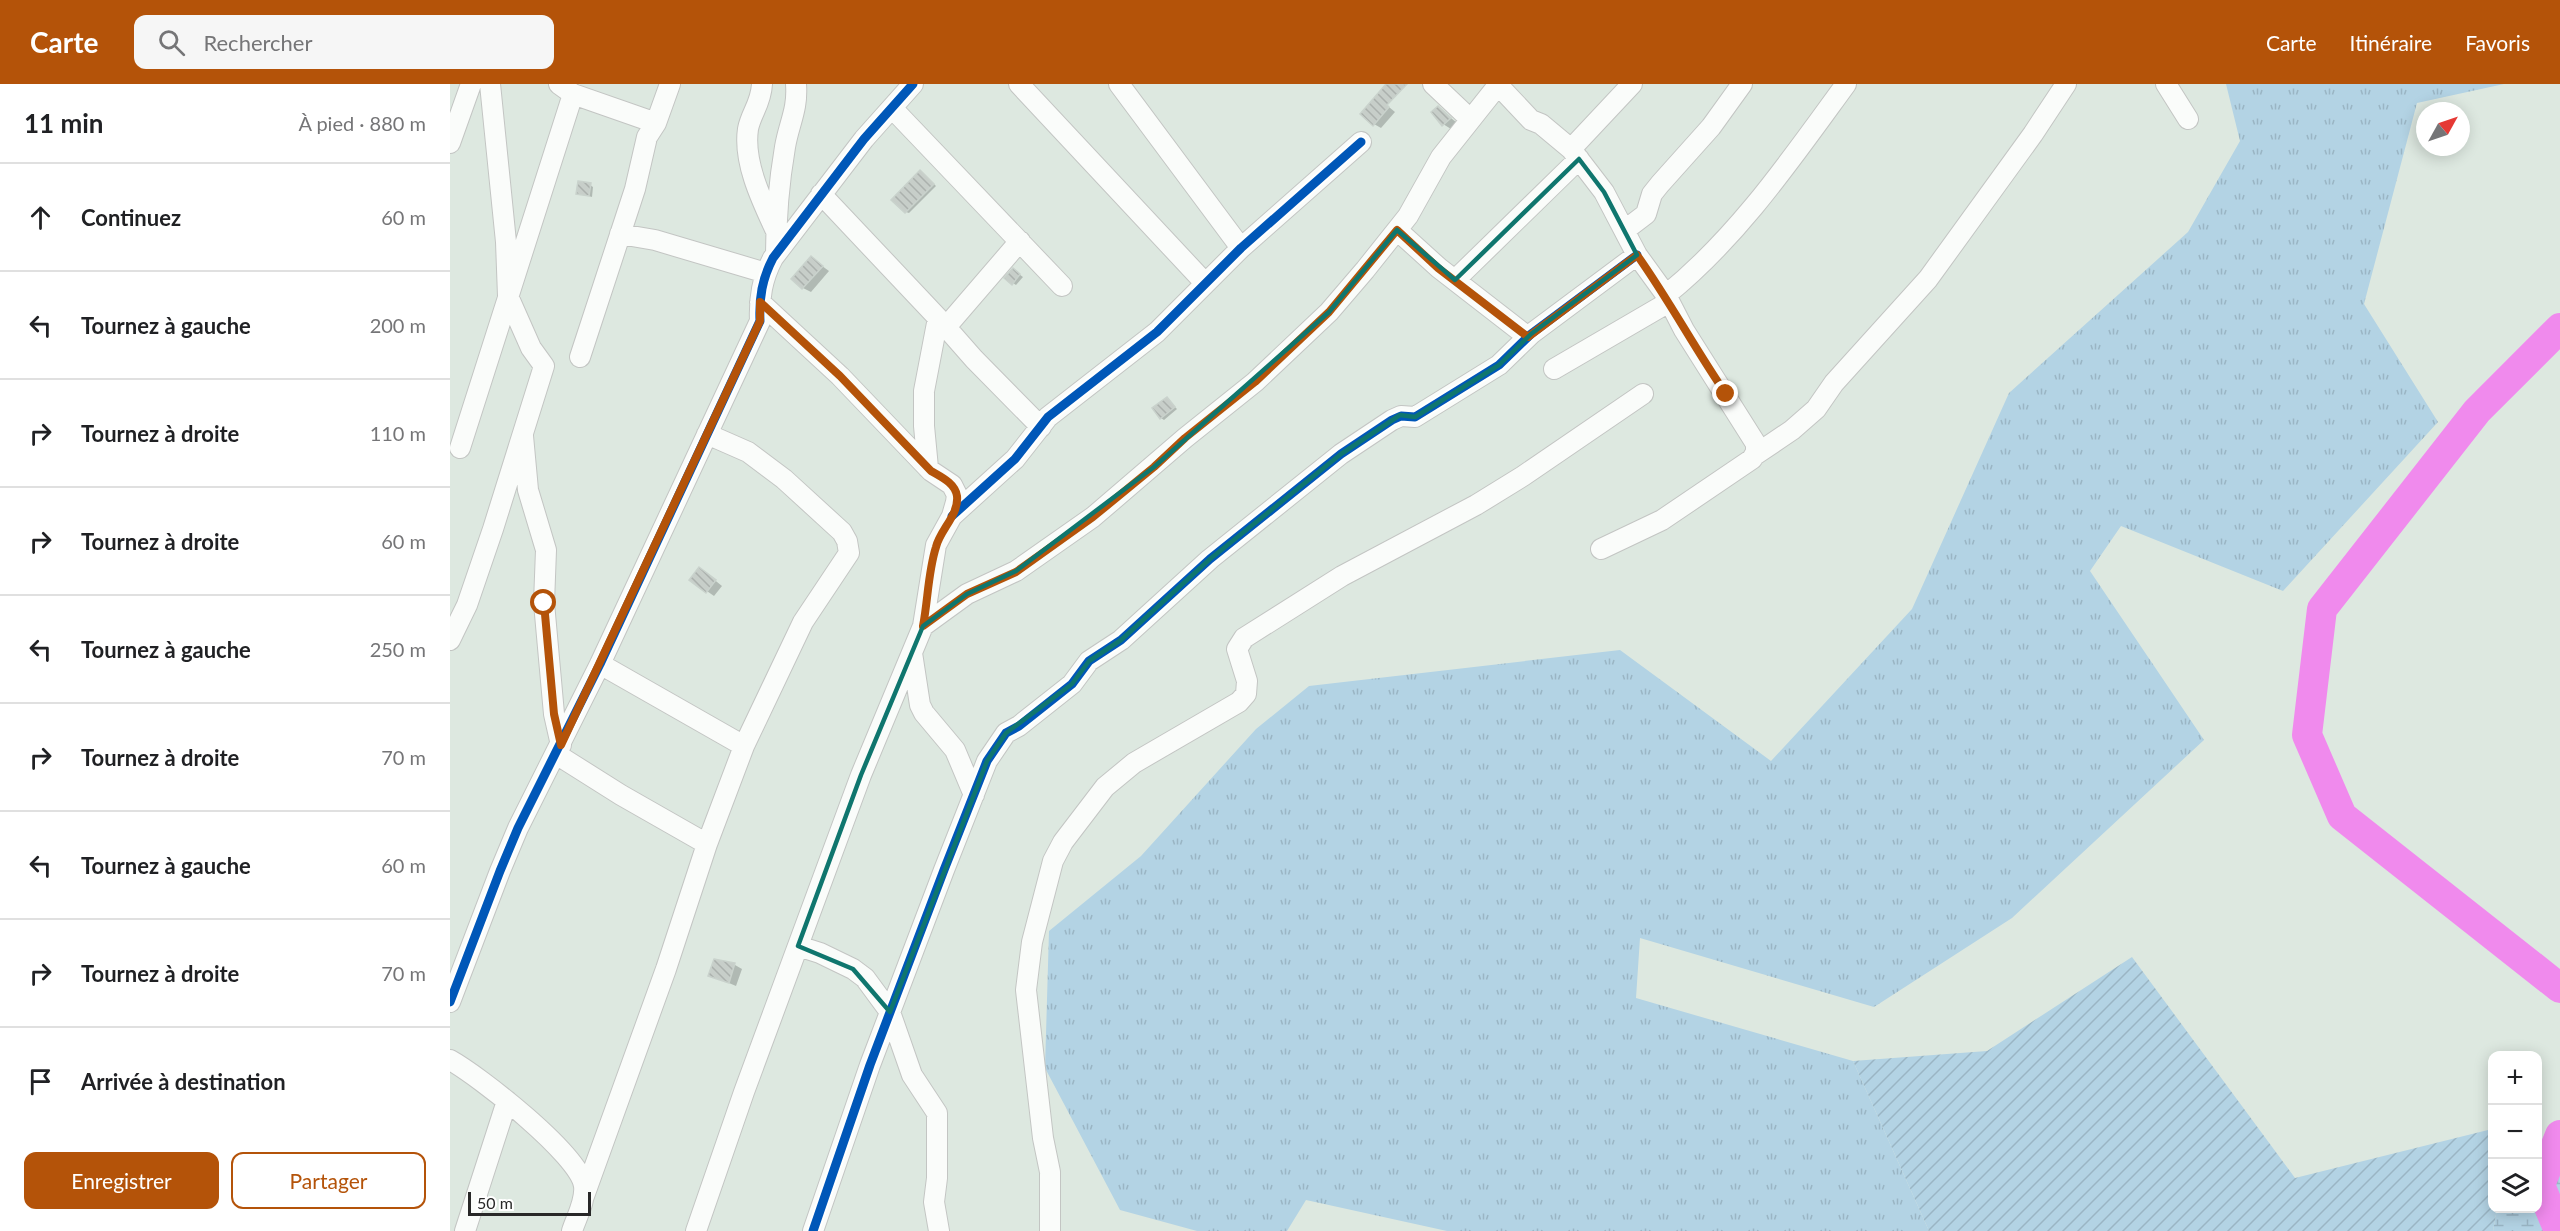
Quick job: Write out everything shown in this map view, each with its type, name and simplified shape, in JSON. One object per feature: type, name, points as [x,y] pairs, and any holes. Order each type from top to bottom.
[{"type":"street","points":[[450,143],[471,84]]},
{"type":"street","points":[[450,640],[467,605],[544,366],[531,348],[508,296],[505,233],[490,84]]},
{"type":"street","points":[[580,357],[635,189],[647,137],[656,123],[670,84]]},
{"type":"street","points":[[762,84],[758,107],[748,128],[749,147],[751,164],[762,201],[776,229]]},
{"type":"street","points":[[776,254],[776,229],[785,146],[797,103],[796,84]]},
{"type":"street","points":[[450,1002],[500,871],[600,664],[760,321],[760,302],[766,273],[776,254],[821,194],[913,84]]},
{"type":"street","points":[[1019,84],[1100,172],[1152,223],[1205,283]]},
{"type":"street","points":[[1119,84],[1241,248]]},
{"type":"street","points":[[1433,84],[1470,119]]},
{"type":"street","points":[[1455,280],[1575,154],[1632,84]]},
{"type":"street","points":[[1625,230],[1646,214],[1656,189],[1712,127],[1742,84]]},
{"type":"street","points":[[1554,369],[1667,299],[1751,210],[1846,84]]},
{"type":"street","points":[[1601,549],[1668,517],[1792,430],[1816,409],[1834,382],[1928,279],[2033,134],[2066,84]]},
{"type":"street","points":[[2166,84],[2188,119]]},
{"type":"street","points":[[923,626],[967,594],[1016,572],[1093,517],[1255,382],[1329,312],[1397,230],[1408,216],[1441,158],[1499,85],[1530,120],[1541,124],[1575,154],[1604,192],[1637,255],[1667,299],[1756,444],[1755,455]]},
{"type":"street","points":[[460,448],[508,296],[566,89],[656,123]]},
{"type":"street","points":[[892,108],[1062,286]]},
{"type":"street","points":[[952,516],[1015,459],[1048,417],[1156,332],[1241,248],[1361,142]]},
{"type":"street","points":[[821,194],[974,359],[1041,427]]},
{"type":"street","points":[[1397,230],[1438,268],[1528,337]]},
{"type":"street","points":[[620,234],[655,240],[766,273]]},
{"type":"street","points":[[928,468],[924,426],[924,391],[942,323],[1020,241]]},
{"type":"street","points":[[813,1231],[890,1012],[987,761],[1006,734],[1072,684],[1089,662],[1121,640],[1209,559],[1341,454],[1398,416],[1415,417],[1442,398],[1472,383],[1499,365],[1528,337],[1637,255]]},
{"type":"street","points":[[696,1231],[744,1092],[861,775],[923,626],[936,545],[952,516],[956,502],[954,489],[947,481],[928,468],[840,376],[760,302]]},
{"type":"street","points":[[1050,1231],[1050,1172],[1043,1138],[1026,990],[1032,942],[1053,861],[1063,842],[1105,787],[1134,763],[1239,702],[1246,694],[1247,681],[1237,649],[1244,638],[1342,576],[1476,506],[1523,477],[1643,394]]},
{"type":"street","points":[[522,434],[528,490],[546,550],[544,603],[558,750],[621,795],[707,844]]},
{"type":"street","points":[[572,1231],[666,969],[707,844],[744,746],[803,622],[849,553],[842,531],[784,479],[748,452],[706,434]]},
{"type":"street","points":[[912,653],[920,705],[955,750],[974,795]]},
{"type":"street","points":[[600,664],[744,746]]},
{"type":"street","points":[[798,946],[820,953],[853,969],[865,978],[890,1012],[912,1075],[937,1113],[937,1178],[934,1202],[939,1231]]},
{"type":"street","points":[[450,1060],[507,1101],[554,1144],[582,1178],[584,1196]]},
{"type":"street","points":[[465,1231],[507,1101]]},
{"type":"highlighted area","points":[[1579,159],[1604,192],[1637,255],[1531,334],[1499,365],[1415,417],[1400,415],[1341,454],[1210,559],[1121,640],[1089,661],[1072,684],[1006,733],[987,761],[890,1012],[853,969],[798,946],[861,775],[923,626],[967,594],[1016,571],[1154,467],[1329,312],[1397,230],[1455,280]]},
{"type":"green space","points":[[2226,84],[2504,84],[2416,102],[2364,304],[2438,422],[2283,591],[2121,526],[2090,571],[2204,740],[2012,918],[1874,1007],[1640,938],[1636,998],[1853,1061],[1929,1231],[1447,1231],[1306,1200],[1287,1231],[1197,1231],[1120,1210],[1045,1068],[1049,931],[1141,856],[1256,729],[1309,686],[1620,650],[1771,761],[1912,609],[2009,393],[2188,232],[2240,141]]},
{"type":"green space","points":[[2132,957],[2295,1178],[2488,1130],[2488,1213],[2496,1213],[2493,1231],[1929,1231],[1853,1061],[1987,1051]]},
{"type":"green space","points":[[2542,1157],[2560,1176],[2560,1231],[2493,1231],[2496,1213],[2542,1213]]},
{"type":"building","points":[[1386,84],[1407,84],[1387,105],[1389,107],[1373,126],[1360,114]]},
{"type":"building","points":[[1438,106],[1451,118],[1442,126],[1431,112]]},
{"type":"building","points":[[920,170],[934,184],[905,213],[891,200]]},
{"type":"building","points":[[578,181],[591,183],[589,196],[576,194]]},
{"type":"building","points":[[811,256],[823,266],[802,289],[791,279]]},
{"type":"building","points":[[1013,268],[1020,274],[1012,285],[1004,278]]},
{"type":"building","points":[[1167,397],[1175,407],[1160,419],[1152,408]]},
{"type":"building","points":[[699,567],[716,580],[706,593],[689,580]]},
{"type":"building","points":[[714,959],[735,963],[729,983],[708,976]]},
{"type":"waterway","points":[[2560,328],[2477,411],[2322,609],[2307,735],[2342,816],[2560,988]]},
{"type":"waterway","points":[[2559,1231],[2540,1185],[2560,1135]]},
{"type":"cycle path","points":[[450,1002],[518,828],[600,664],[760,321],[762,289],[773,258],[864,139],[913,84]]},
{"type":"cycle path","points":[[952,516],[1015,459],[1048,417],[1157,332],[1241,248],[1361,142]]},
{"type":"cycle path","points":[[813,1231],[870,1065],[944,870],[987,761],[1006,733],[1019,726],[1072,684],[1089,661],[1121,640],[1210,559],[1341,454],[1392,420],[1401,416],[1415,417],[1499,365],[1531,334],[1637,255]]},
{"type":"route","points":[[544,603],[555,723],[561,745],[760,321],[760,302],[840,376],[931,471],[952,485],[957,495],[956,502],[952,516],[936,545],[923,626],[967,594],[1016,572],[1093,517],[1154,467],[1185,438],[1255,382],[1329,312],[1397,230],[1438,268],[1528,337],[1637,255],[1666,295],[1684,330],[1726,394]]}]
